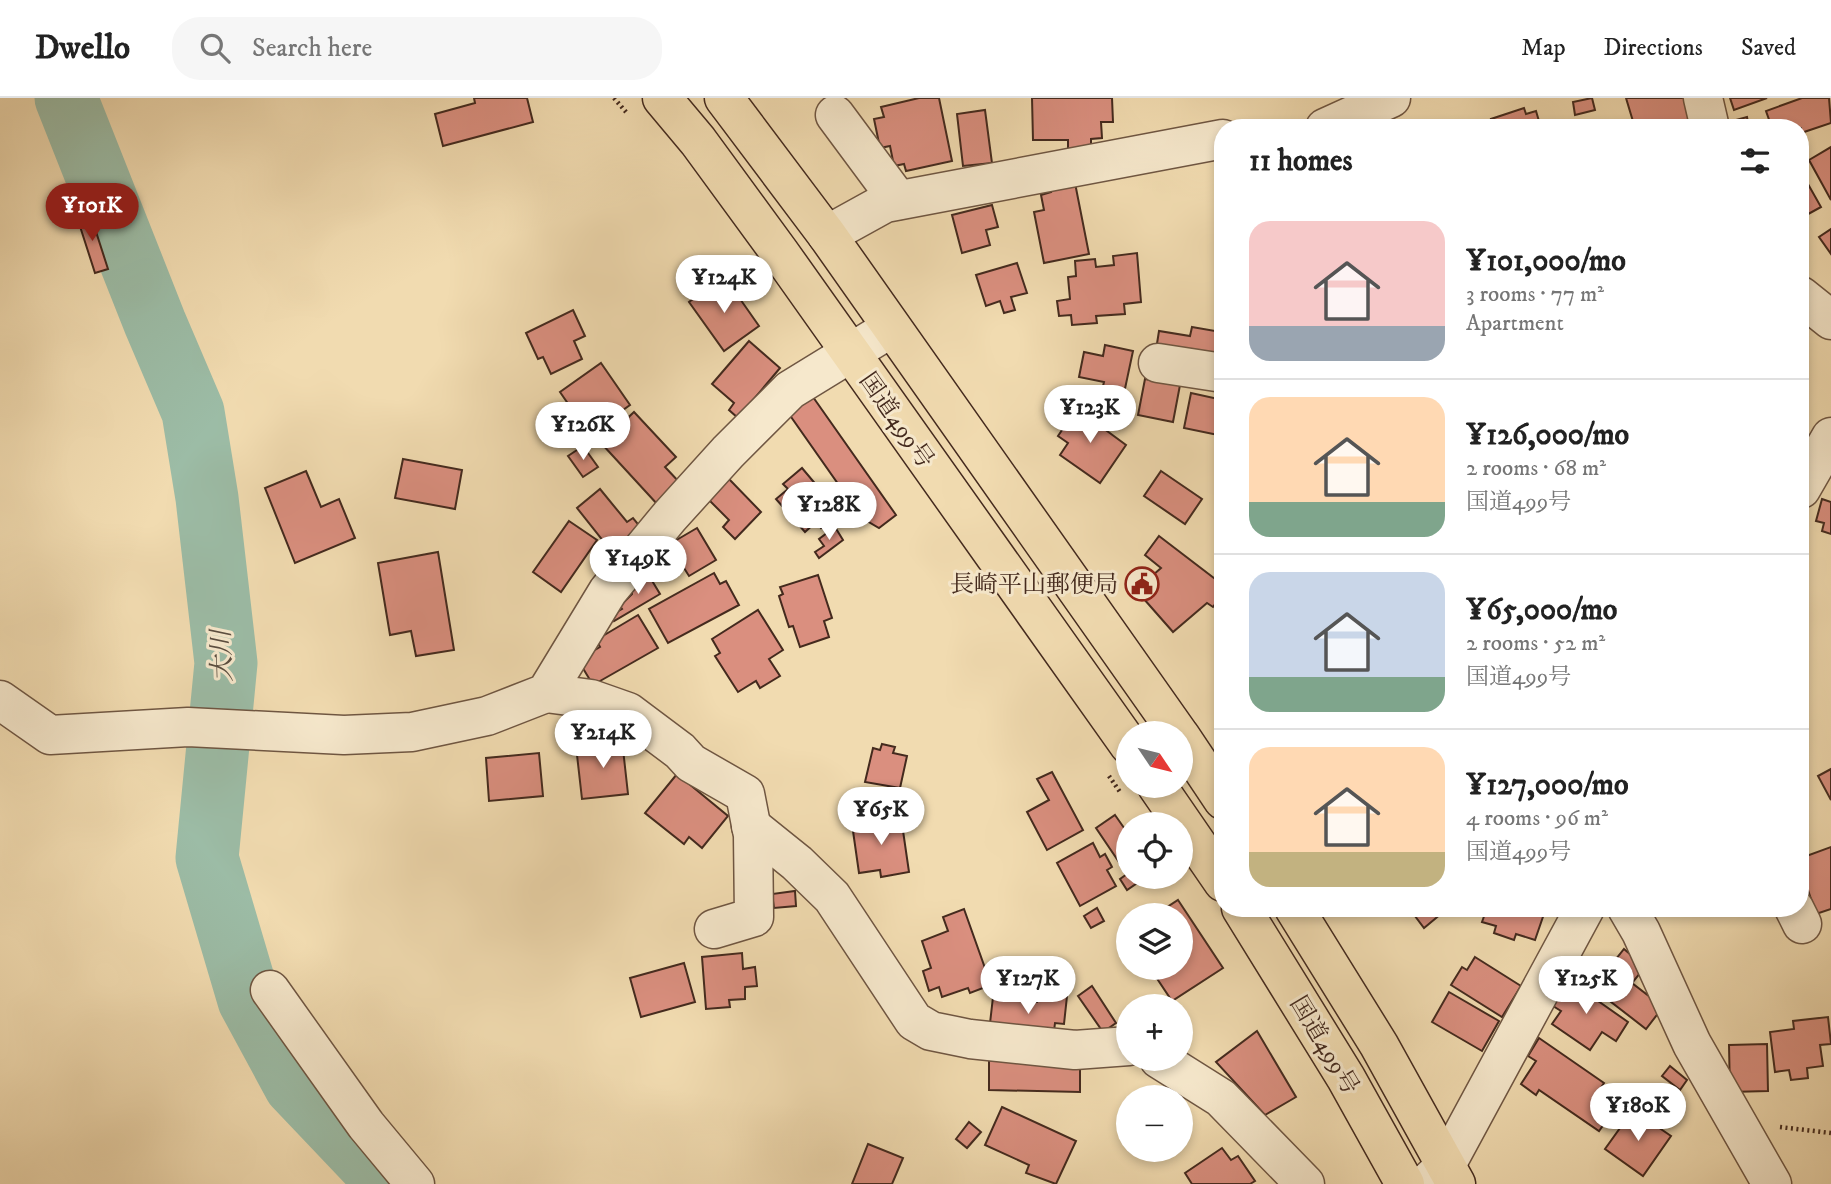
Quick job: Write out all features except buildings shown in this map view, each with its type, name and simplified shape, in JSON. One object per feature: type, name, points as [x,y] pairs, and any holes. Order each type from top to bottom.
[{"type":"highway","name":"国道499号","points":[[662,98],[698,141],[764,230],[1116,727]]},
{"type":"highway","name":"国道499号","points":[[724,98],[827,235],[1170,721]]},
{"type":"highway","name":"国道499号","points":[[1194,756],[1214,786]]},
{"type":"highway","points":[[1165,798],[1214,869]]},
{"type":"highway","name":"国道499号","points":[[1247,917],[1346,1078],[1405,1184]]},
{"type":"highway","name":"国道499号","points":[[1300,917],[1379,1045],[1442,1178]]},
{"type":"street","points":[[1345,119],[1391,98]]},
{"type":"street","points":[[1703,98],[1708,119]]},
{"type":"street","points":[[835,115],[898,200]]},
{"type":"street","points":[[827,235],[885,203],[1214,141]]},
{"type":"street","points":[[1809,302],[1831,320]]},
{"type":"street","points":[[546,693],[608,591],[728,452],[790,390],[891,328]]},
{"type":"street","points":[[1158,363],[1214,372]]},
{"type":"street","points":[[1809,475],[1831,437]]},
{"type":"street","points":[[0,700],[50,735],[187,727],[344,735],[412,732],[487,716],[546,693],[591,699],[628,712],[680,751],[691,763],[746,794],[751,826],[754,918],[714,929]]},
{"type":"street","points":[[751,826],[797,863],[832,897],[914,1021],[931,1031],[970,1039],[1075,1050],[1116,1047]]},
{"type":"street","points":[[1442,1178],[1580,917]]},
{"type":"street","points":[[1632,917],[1692,1044],[1772,1184]]},
{"type":"street","points":[[270,990],[366,1125],[415,1184]]},
{"type":"street","points":[[1178,1071],[1221,1098],[1305,1184]]},
{"type":"waterway","name":"大川","points":[[66,98],[193,412],[207,498],[226,663],[207,858],[249,1000],[295,1085],[389,1184]]},
{"type":"place","name":"長崎平山郵便局","points":[[1142,584]]}]
